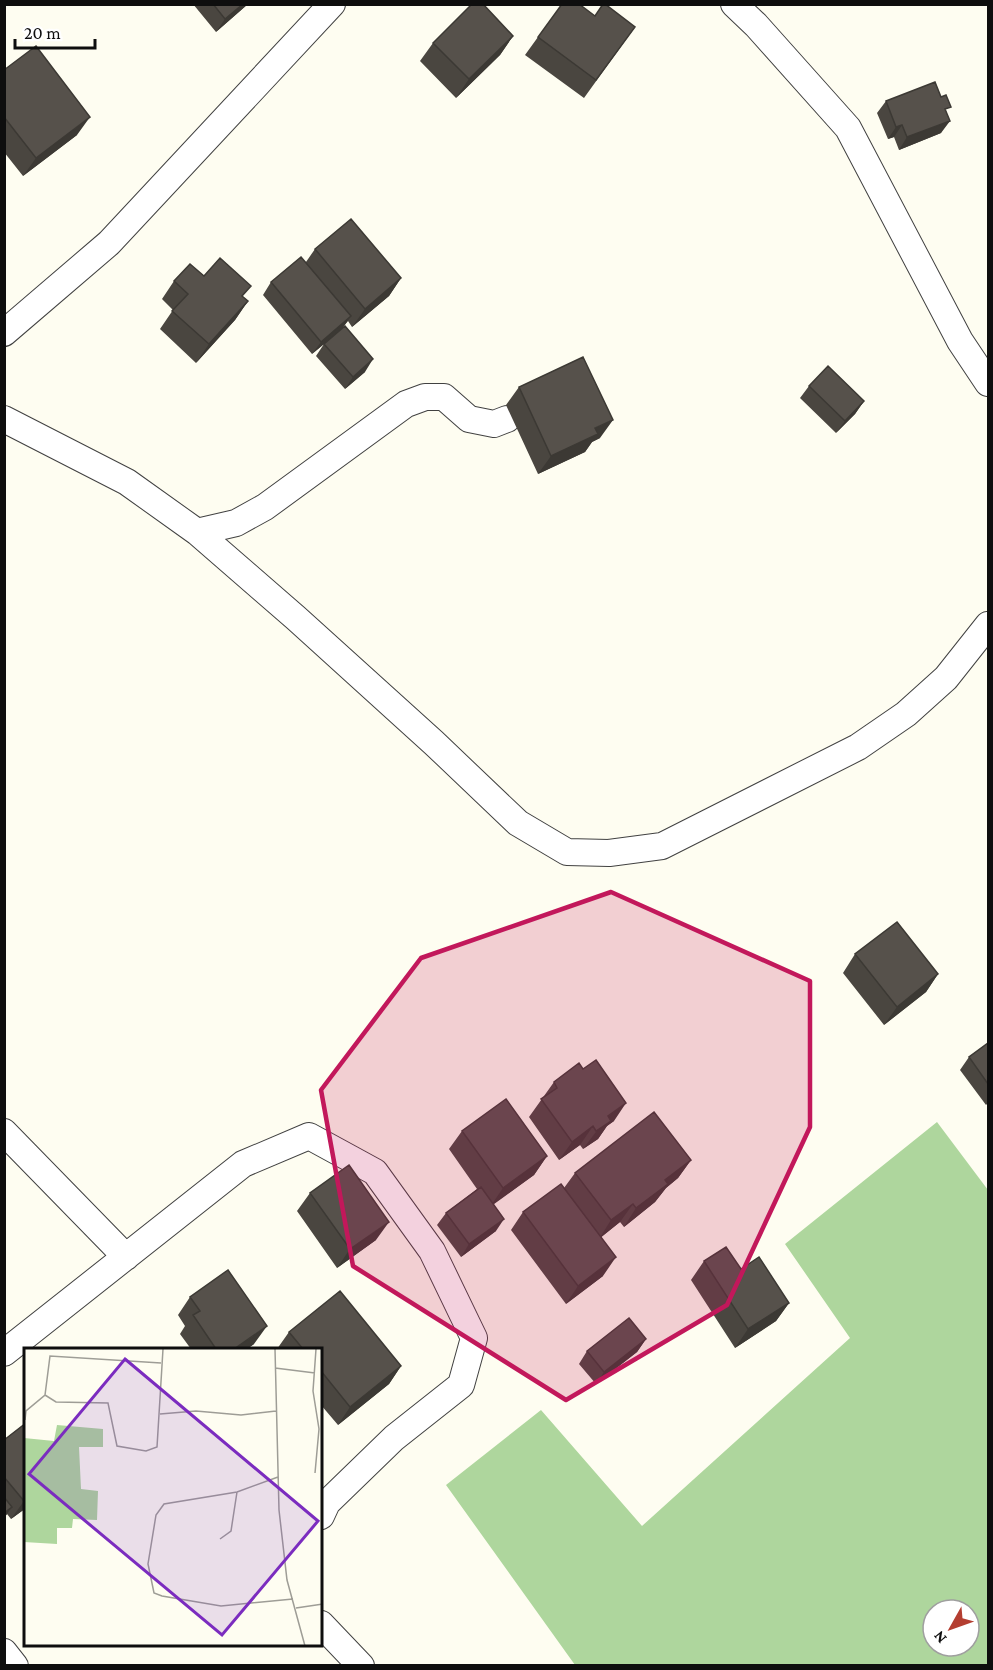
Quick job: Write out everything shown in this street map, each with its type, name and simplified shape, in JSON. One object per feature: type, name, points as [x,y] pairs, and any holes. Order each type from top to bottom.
[{"type":"street","points":[[4,333],[110,243],[332,4]]},
{"type":"street","points":[[734,4],[756,25],[848,128],[960,341],[988,383]]},
{"type":"street","points":[[197,532],[236,523],[265,507],[406,404],[425,397],[444,397],[469,419],[494,424],[507,419]]},
{"type":"street","points":[[4,419],[127,482],[197,532],[305,626],[518,823],[567,852],[609,853],[662,846],[858,747],[906,714],[946,678],[988,625]]},
{"type":"street","points":[[4,1132],[126,1257]]},
{"type":"street","points":[[4,1353],[243,1164],[309,1136],[375,1172],[432,1251],[474,1338],[461,1385],[394,1438],[327,1503],[322,1514]]},
{"type":"street","points":[[322,1624],[361,1665]]},
{"type":"street","points":[[4,1652],[15,1665]]},
{"type":"highlighted area","points":[[611,892],[810,981],[810,1127],[727,1305],[566,1400],[353,1266],[321,1090],[421,958]]},
{"type":"green space","points":[[937,1122],[988,1190],[988,1665],[575,1665],[446,1485],[541,1410],[642,1526],[850,1338],[785,1244]]},
{"type":"building","points":[[213,4],[243,4],[225,19]]},
{"type":"building","points":[[472,4],[483,4],[513,36],[469,79],[433,43]]},
{"type":"building","points":[[562,4],[579,4],[595,16],[605,4],[635,27],[596,80],[538,37]]},
{"type":"building","points":[[36,46],[90,117],[36,158],[4,117],[4,70]]},
{"type":"building","points":[[935,82],[941,97],[946,95],[951,107],[945,109],[950,121],[907,137],[902,125],[896,127],[886,101]]},
{"type":"building","points":[[351,219],[401,278],[365,309],[315,249]]},
{"type":"building","points":[[301,257],[351,316],[321,342],[271,282]]},
{"type":"building","points":[[220,258],[251,286],[242,296],[248,301],[209,344],[172,311],[188,294],[174,281],[190,264],[204,276]]},
{"type":"building","points":[[345,326],[373,359],[353,377],[324,344]]},
{"type":"building","points":[[583,357],[613,420],[595,428],[598,434],[551,456],[519,387]]},
{"type":"building","points":[[828,366],[864,401],[845,421],[809,386]]},
{"type":"building","points":[[897,922],[938,974],[897,1007],[855,954]]},
{"type":"building","points":[[988,1043],[988,1084],[969,1057]]},
{"type":"building","points":[[596,1060],[626,1103],[608,1116],[611,1121],[596,1131],[593,1126],[572,1142],[541,1099],[557,1088],[554,1082],[579,1063],[583,1069]]},
{"type":"building","points":[[506,1099],[547,1156],[503,1188],[462,1131]]},
{"type":"building","points":[[654,1112],[691,1160],[665,1180],[668,1184],[636,1208],[633,1204],[611,1220],[575,1173]]},
{"type":"building","points":[[349,1165],[389,1222],[350,1249],[310,1193]]},
{"type":"building","points":[[561,1184],[616,1257],[578,1286],[523,1212]]},
{"type":"building","points":[[481,1187],[504,1219],[469,1244],[446,1213]]},
{"type":"building","points":[[726,1247],[741,1269],[759,1257],[789,1303],[748,1329],[704,1261]]},
{"type":"building","points":[[228,1270],[267,1326],[235,1348],[215,1348],[193,1315],[200,1311],[190,1297]]},
{"type":"building","points":[[340,1291],[401,1366],[350,1407],[322,1372],[322,1348],[302,1348],[289,1332]]},
{"type":"building","points":[[629,1318],[646,1339],[604,1372],[587,1351]]},
{"type":"building","points":[[24,1425],[24,1501],[4,1477],[4,1440]]},
{"type":"building","points":[[4,1497],[12,1507],[4,1513]]}]
